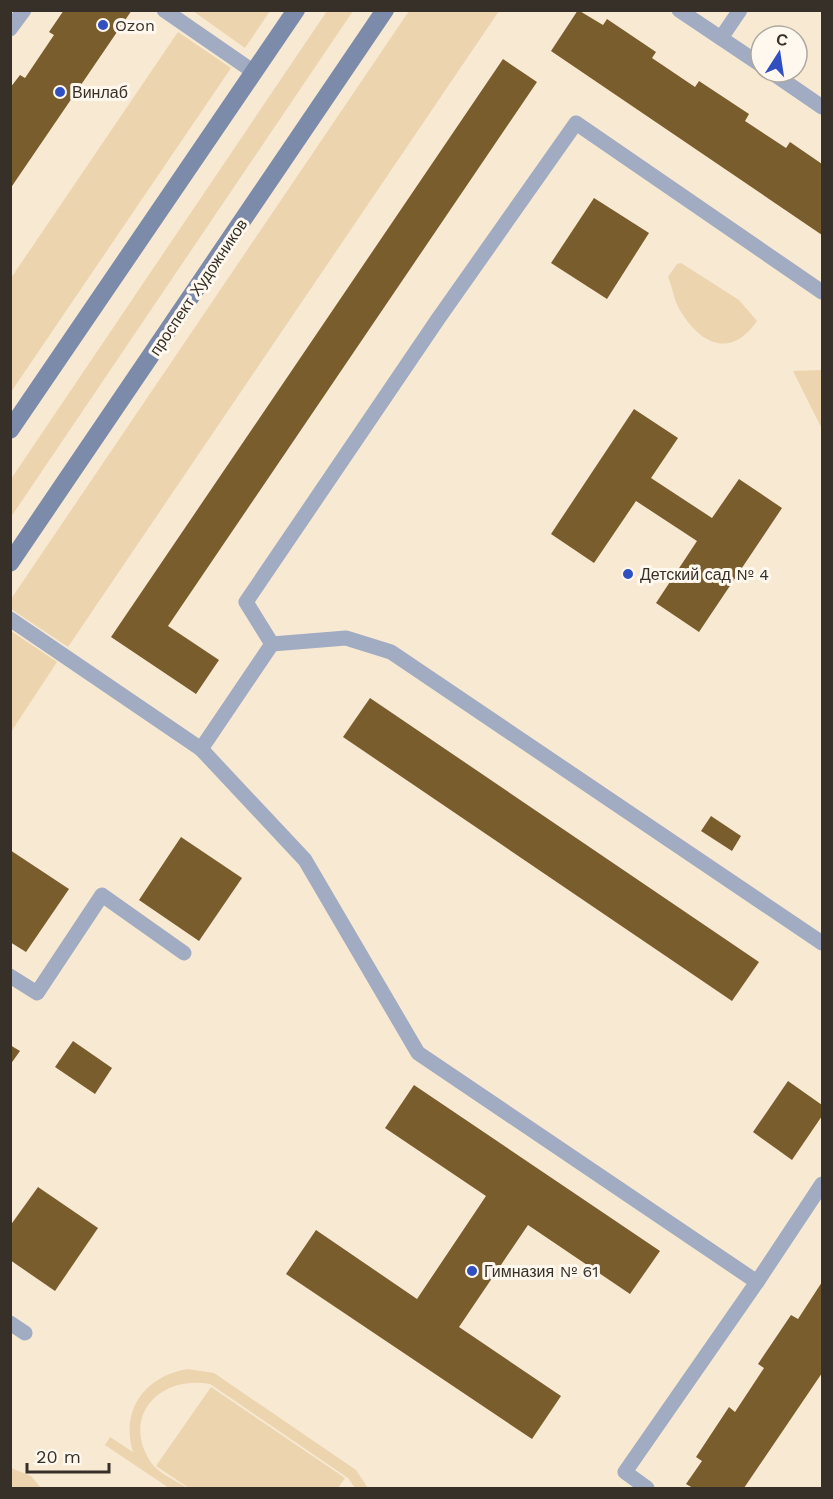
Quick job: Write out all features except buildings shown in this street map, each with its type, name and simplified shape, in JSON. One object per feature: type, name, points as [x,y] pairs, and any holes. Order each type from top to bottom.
[{"type":"street","points":[[10,430],[296,10]]},
{"type":"street","name":"проспект Художников","points":[[10,563],[385,10]]},
{"type":"lane","points":[[10,29],[24,10]]},
{"type":"lane","points":[[165,10],[254,72]]},
{"type":"lane","points":[[679,10],[749,57]]},
{"type":"lane","points":[[721,38],[740,10]]},
{"type":"lane","points":[[788,84],[822,107]]},
{"type":"lane","points":[[272,644],[246,602],[438,319],[576,123],[822,292]]},
{"type":"lane","points":[[10,619],[201,748],[305,860],[418,1053],[757,1282]]},
{"type":"lane","points":[[272,644],[346,638],[391,652],[822,943]]},
{"type":"lane","points":[[201,748],[272,644]]},
{"type":"lane","points":[[10,976],[37,993],[102,896],[184,953]]},
{"type":"lane","points":[[646,1488],[625,1472],[822,1184]]},
{"type":"lane","points":[[10,1323],[25,1333]]},
{"type":"shaded area","points":[[193,10],[270,11],[245,48]]},
{"type":"shaded area","points":[[327,11],[353,11],[11,517],[11,479]]},
{"type":"shaded area","points":[[409,11],[499,11],[68,647],[11,609],[11,599]]},
{"type":"shaded area","points":[[178,32],[231,68],[11,392],[11,278]]},
{"type":"shaded area","points":[[681,263],[739,300],[757,321],[738,340],[718,343],[708,340],[690,324],[679,308],[668,277],[677,264]]},
{"type":"shaded area","points":[[822,370],[822,429],[793,371]]},
{"type":"shaded area","points":[[11,631],[57,662],[11,732]]},
{"type":"shaded area","points":[[188,1369],[214,1373],[356,1470],[368,1488],[355,1488],[348,1478],[210,1384],[191,1383],[174,1386],[160,1393],[150,1403],[143,1416],[140,1431],[143,1447],[152,1464],[187,1488],[169,1488],[105,1445],[110,1437],[133,1452],[130,1422],[133,1409],[140,1397],[159,1379]]},
{"type":"shaded area","points":[[211,1387],[345,1478],[338,1488],[189,1488],[156,1466]]},
{"type":"shaded area","points":[[11,1468],[31,1476],[41,1488],[11,1488]]},
{"type":"place","name":"Ozon","points":[[103,25]]},
{"type":"place","name":"Винлаб","points":[[60,92]]},
{"type":"place","name":"Детский сад № 4","points":[[628,574]]},
{"type":"place","name":"Гимназия № 61","points":[[472,1271]]}]
